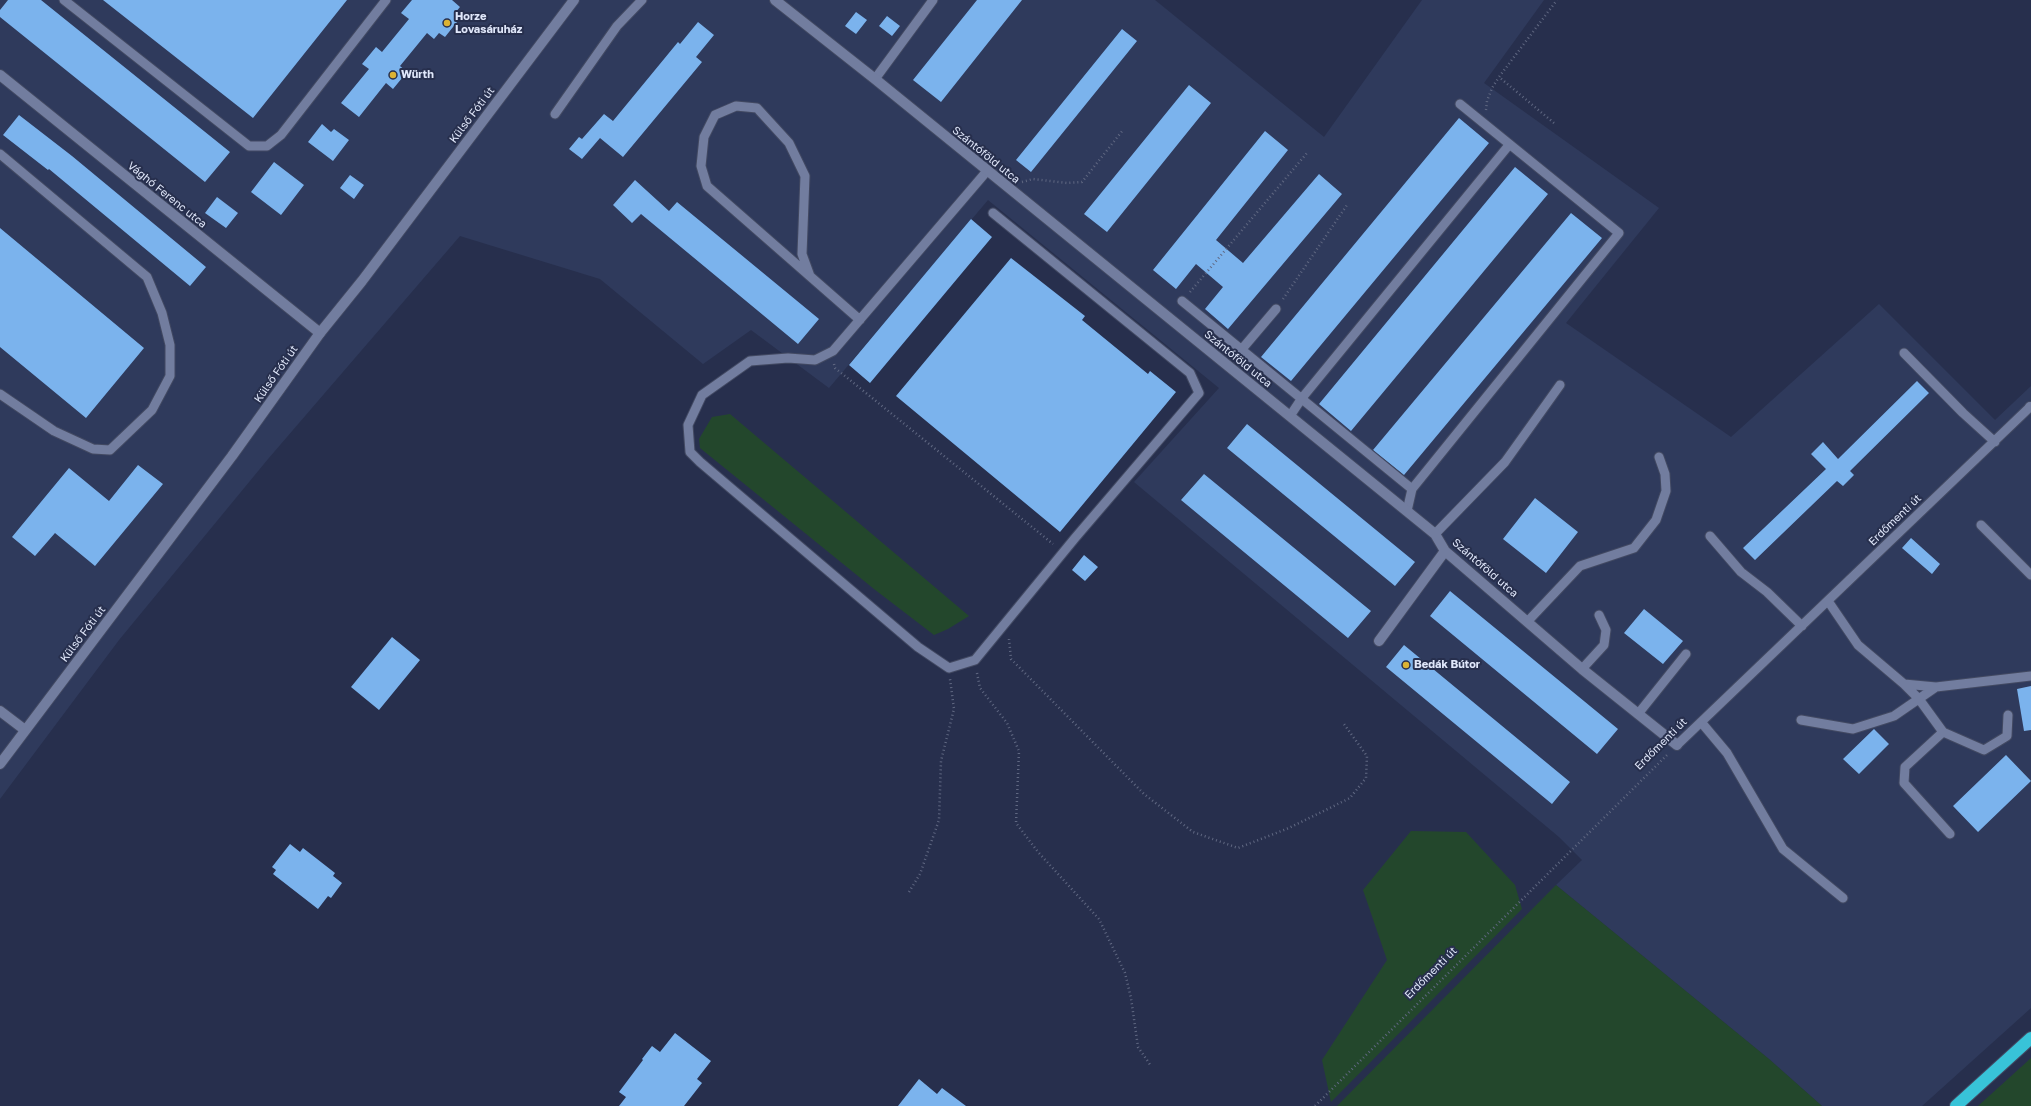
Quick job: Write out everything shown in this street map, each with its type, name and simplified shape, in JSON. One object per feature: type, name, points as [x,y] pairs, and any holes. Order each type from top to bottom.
[{"type":"highway","points":[[1956,1106],[2031,1038]]},
{"type":"street","name":"Külső Fóti út","points":[[0,764],[232,456],[320,333],[362,281],[574,0]]},
{"type":"street","name":"Szántóföld utca","points":[[776,0],[1435,534],[1445,551],[1582,669],[1677,745]]},
{"type":"street","name":"Vághó Ferenc utca","points":[[0,75],[320,333]]},
{"type":"street","points":[[1379,641],[1445,551]]},
{"type":"street","points":[[0,711],[25,730]]},
{"type":"lane","points":[[64,0],[250,146],[267,146],[280,135],[386,0]]},
{"type":"lane","points":[[555,114],[617,26],[642,0]]},
{"type":"lane","points":[[875,79],[933,0]]},
{"type":"lane","points":[[1407,511],[1412,489],[1619,233],[1460,104]]},
{"type":"lane","points":[[810,276],[802,254],[805,176],[790,143],[757,108],[736,106],[715,116],[704,137],[701,166],[707,186],[860,320]]},
{"type":"lane","points":[[1290,416],[1302,398],[1509,145]]},
{"type":"lane","points":[[0,154],[147,277],[162,313],[170,345],[170,376],[152,410],[110,450],[93,449],[54,431],[0,394]]},
{"type":"lane","points":[[987,171],[833,351],[815,360],[788,358],[750,361],[702,395],[688,425],[690,452],[918,647],[949,668],[975,660],[1064,552],[1199,393],[1190,373],[993,213]]},
{"type":"lane","points":[[1182,301],[1412,489]]},
{"type":"lane","points":[[1242,350],[1276,309]]},
{"type":"lane","points":[[1904,353],[1963,413],[1995,442]]},
{"type":"lane","points":[[1435,534],[1505,462],[1560,385]]},
{"type":"lane","name":"Erdőmenti út","points":[[1677,745],[2031,407]]},
{"type":"lane","points":[[1528,621],[1580,566],[1634,548],[1656,520],[1666,491],[1665,474],[1659,458]]},
{"type":"lane","points":[[1981,525],[2031,575]]},
{"type":"lane","points":[[1710,536],[1741,572],[1767,592],[1802,626]]},
{"type":"lane","points":[[1828,601],[1858,645],[1904,684],[1919,699],[1943,732],[1984,750],[2007,736],[2008,715]]},
{"type":"lane","points":[[1582,669],[1604,645],[1606,630],[1599,615]]},
{"type":"lane","points":[[1638,714],[1686,654]]},
{"type":"lane","points":[[1904,684],[1936,687],[2031,676]]},
{"type":"lane","points":[[1801,720],[1853,729],[1894,716],[1936,687]]},
{"type":"lane","points":[[1701,722],[1727,753],[1783,849],[1843,898]]},
{"type":"lane","points":[[1943,732],[1905,767],[1904,783],[1950,834]]},
{"type":"path","points":[[1486,125],[1487,101],[1492,88],[1557,0]]},
{"type":"path","points":[[1499,78],[1554,123]]},
{"type":"path","points":[[1006,187],[1033,179],[1067,183],[1082,182],[1123,130]]},
{"type":"path","points":[[1182,301],[1307,154]]},
{"type":"path","points":[[1276,309],[1347,205]]},
{"type":"path","points":[[833,351],[835,368],[1064,552]]},
{"type":"path","points":[[1006,623],[1011,659],[1144,794],[1193,832],[1238,848],[1289,828],[1350,798],[1366,778],[1367,756],[1344,724]]},
{"type":"path","points":[[975,660],[980,688],[1007,723],[1019,751],[1016,824],[1038,852],[1099,919],[1125,973],[1131,998],[1138,1047],[1151,1066]]},
{"type":"path","points":[[909,892],[920,874],[939,820],[941,761],[954,709],[949,668]]},
{"type":"path","name":"Erdőmenti út","points":[[1315,1106],[1677,745]]},
{"type":"shaded area","points":[[0,0],[1155,0],[1324,137],[1422,0],[1544,0],[1484,83],[1659,208],[1566,323],[1731,437],[1879,304],[1995,420],[2031,386],[2031,1008],[1922,1106],[1822,1106],[1769,1059],[1556,885],[1582,860],[1559,837],[1134,482],[1219,388],[988,200],[829,388],[751,330],[703,364],[600,279],[460,236],[268,459],[119,640],[0,799]]},
{"type":"green space","points":[[730,414],[969,616],[948,629],[934,635],[874,589],[700,448],[699,439],[712,417]]},
{"type":"green space","points":[[1411,831],[1466,832],[1515,885],[1522,909],[1331,1102],[1322,1060],[1387,960],[1363,890]]},
{"type":"green space","points":[[1556,885],[1769,1059],[1822,1106],[1337,1106]]},
{"type":"green space","points":[[2031,1058],[2031,1106],[1978,1106]]},
{"type":"building","points":[[8,0],[41,0],[230,152],[205,182],[0,17],[0,10]]},
{"type":"building","points":[[103,0],[347,0],[253,118]]},
{"type":"building","points":[[412,0],[452,0],[460,7],[455,13],[461,17],[445,37],[439,33],[434,39],[427,33],[400,66],[407,72],[393,89],[386,83],[359,117],[341,103],[369,69],[362,64],[376,47],[382,52],[409,19],[401,13]]},
{"type":"building","points":[[977,0],[1022,0],[941,102],[913,80]]},
{"type":"building","points":[[856,12],[867,20],[856,34],[845,26]]},
{"type":"building","points":[[887,16],[900,26],[892,36],[879,26]]},
{"type":"building","points":[[698,22],[714,35],[696,57],[702,62],[623,157],[600,138],[582,159],[569,149],[579,137],[582,139],[604,114],[613,121],[678,42],[680,44]]},
{"type":"building","points":[[1122,29],[1137,41],[1031,172],[1016,160]]},
{"type":"building","points":[[1189,85],[1211,103],[1107,232],[1084,214]]},
{"type":"building","points":[[19,115],[72,156],[206,267],[190,286],[49,169],[48,170],[3,135]]},
{"type":"building","points":[[1459,118],[1489,143],[1291,381],[1261,357]]},
{"type":"building","points":[[322,124],[331,132],[334,129],[349,140],[333,161],[308,142]]},
{"type":"building","points":[[1265,131],[1288,150],[1216,240],[1243,263],[1319,174],[1342,194],[1228,329],[1205,309],[1223,287],[1196,264],[1176,289],[1153,270]]},
{"type":"building","points":[[274,162],[304,185],[281,215],[251,192]]},
{"type":"building","points":[[1515,167],[1548,194],[1351,431],[1319,404]]},
{"type":"building","points":[[350,175],[364,185],[354,199],[340,188]]},
{"type":"building","points":[[635,180],[669,211],[677,202],[819,319],[798,344],[641,214],[632,223],[613,205]]},
{"type":"building","points":[[217,197],[238,213],[226,228],[205,213]]},
{"type":"building","points":[[1571,213],[1602,238],[1404,475],[1373,450]]},
{"type":"building","points":[[971,219],[992,237],[870,383],[849,365]]},
{"type":"building","points":[[0,228],[144,348],[86,418],[0,347]]},
{"type":"building","points":[[1011,258],[1085,316],[1082,320],[1148,374],[1150,371],[1176,392],[1060,532],[896,396]]},
{"type":"building","points":[[1917,381],[1929,393],[1850,471],[1854,475],[1843,486],[1837,481],[1755,560],[1743,548],[1826,469],[1811,454],[1823,442],[1838,459]]},
{"type":"building","points":[[1247,424],[1415,562],[1395,586],[1227,448]]},
{"type":"building","points":[[138,465],[163,484],[95,566],[55,533],[35,556],[12,537],[69,468],[109,501]]},
{"type":"building","points":[[1204,474],[1371,611],[1348,638],[1181,500]]},
{"type":"building","points":[[1535,498],[1578,532],[1546,573],[1503,539]]},
{"type":"building","points":[[1911,538],[1940,564],[1932,574],[1902,548]]},
{"type":"building","points":[[1084,555],[1098,567],[1085,581],[1072,570]]},
{"type":"building","points":[[1450,591],[1618,729],[1597,754],[1430,616]]},
{"type":"building","points":[[1644,609],[1683,641],[1663,664],[1624,633]]},
{"type":"building","points":[[392,637],[420,660],[379,710],[351,687]]},
{"type":"building","points":[[1404,645],[1570,782],[1552,804],[1386,667]]},
{"type":"building","points":[[2031,686],[2031,730],[2024,731],[2017,689]]},
{"type":"building","points":[[1874,729],[1889,744],[1859,774],[1843,759]]},
{"type":"building","points":[[2006,755],[2031,781],[1978,832],[1953,806]]},
{"type":"building","points":[[290,844],[300,852],[303,848],[335,873],[333,876],[342,883],[331,898],[328,896],[318,909],[273,874],[276,870],[272,867]]},
{"type":"building","points":[[675,1033],[711,1061],[697,1079],[702,1083],[684,1106],[619,1106],[626,1097],[619,1092],[643,1060],[642,1059],[652,1046],[660,1052]]},
{"type":"building","points":[[919,1079],[937,1094],[942,1088],[966,1106],[898,1106]]},
{"type":"place","name":"Horze Lovasáruház","points":[[447,23]]},
{"type":"place","name":"Würth","points":[[393,75]]},
{"type":"place","name":"Bedák Bútor","points":[[1406,665]]}]
